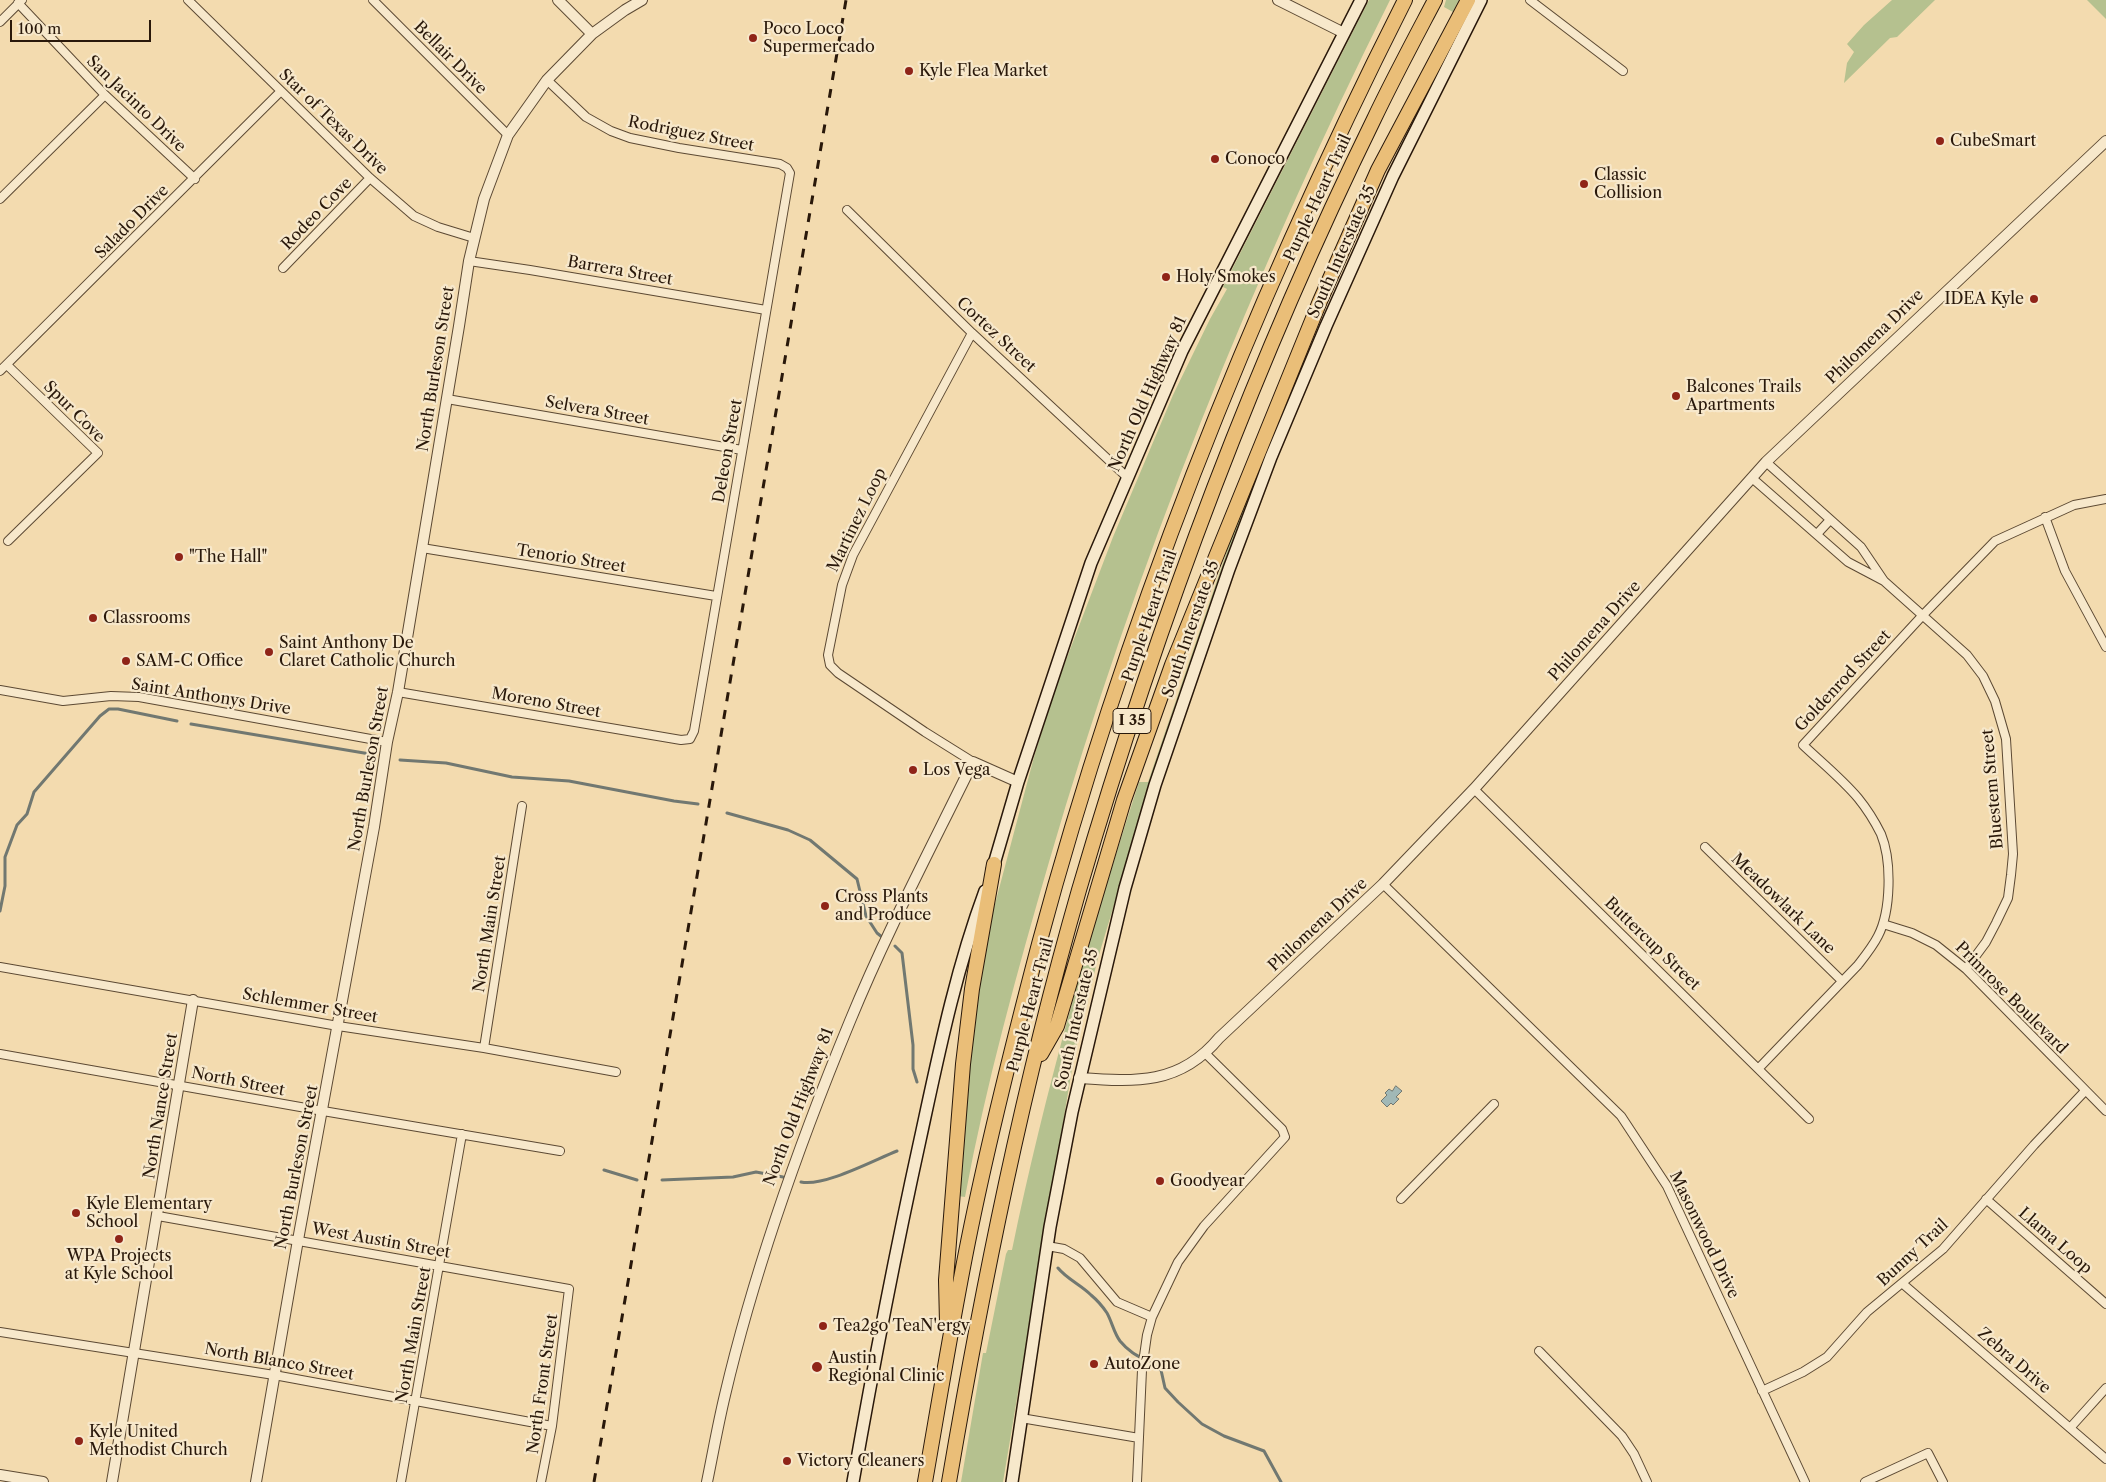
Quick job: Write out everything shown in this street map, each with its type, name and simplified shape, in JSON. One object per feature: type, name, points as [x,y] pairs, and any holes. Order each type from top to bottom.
[{"type":"highway","name":"Purple Heart Trail","points":[[925,1482],[968,1238],[1014,1042],[1060,870],[1093,760],[1126,661],[1203,450],[1267,295],[1333,148],[1406,0]]},
{"type":"highway","name":"Purple Heart Trail","points":[[949,1482],[988,1266],[1032,1070],[1079,891],[1124,746],[1156,649],[1218,479],[1309,259],[1373,120],[1434,0]]},
{"type":"highway","points":[[1032,1070],[1057,1026],[1124,800],[1172,665],[1301,346],[1378,170],[1468,0]]},
{"type":"highway","points":[[948,1353],[946,1280],[962,1064],[972,989],[994,864]]},
{"type":"main road","points":[[1344,34],[1361,0]]},
{"type":"main road","name":"South Interstate 35","points":[[1012,1482],[1047,1246],[1079,1078],[1125,888],[1155,785],[1229,569],[1271,457],[1359,250],[1405,151],[1481,0]]},
{"type":"main road","name":"North Old Highway 81","points":[[1018,782],[1090,564],[1182,351],[1344,34]]},
{"type":"main road","points":[[853,1482],[899,1239],[938,1055],[981,901],[1018,782]]},
{"type":"street","name":"Star of Texas Drive","points":[[188,0],[370,178],[414,216],[438,227],[474,238]]},
{"type":"street","name":"Bellair Drive","points":[[373,0],[508,135]]},
{"type":"street","points":[[558,0],[592,34]]},
{"type":"street","name":"North Burleson Street","points":[[256,1482],[298,1240],[373,837],[387,742],[398,692],[469,261],[484,199],[508,135],[547,80],[592,34],[642,0]]},
{"type":"street","points":[[1278,0],[1344,34]]},
{"type":"street","points":[[1530,0],[1623,71]]},
{"type":"street","points":[[0,22],[20,2]]},
{"type":"street","name":"San Jacinto Drive","points":[[20,2],[105,95],[195,179]]},
{"type":"street","name":"Rodriguez Street","points":[[547,80],[586,117],[611,131],[630,138],[678,148],[780,164],[787,168]]},
{"type":"street","name":"Salado Drive","points":[[0,372],[281,91]]},
{"type":"street","points":[[0,200],[105,95]]},
{"type":"street","name":"Philomena Drive","points":[[1079,1078],[1122,1081],[1143,1080],[1163,1076],[1184,1067],[1206,1054],[1219,1038],[1383,884],[1474,789],[1766,462],[2106,141]]},
{"type":"street","name":"Deleon Street","points":[[690,739],[694,731],[785,207],[790,174],[787,168]]},
{"type":"street","name":"Rodeo Cove","points":[[283,268],[370,178]]},
{"type":"street","name":"Cortez Street","points":[[846,210],[972,333],[1128,478]]},
{"type":"street","name":"Barrera Street","points":[[469,261],[766,310]]},
{"type":"street","name":"Martinez Loop","points":[[972,333],[853,555],[842,586],[828,655],[830,665],[838,673],[924,732],[973,762],[1018,782]]},
{"type":"street","name":"Spur Cove","points":[[7,365],[98,453],[8,541]]},
{"type":"street","name":"Selvera Street","points":[[447,399],[742,450]]},
{"type":"street","name":"Bluestem Street","points":[[1766,462],[1860,547],[1884,581],[1966,655],[1983,676],[1995,701],[2006,739],[2013,854],[2008,898],[1986,942],[1966,969]]},
{"type":"street","name":"Bluestem Street","points":[[1752,478],[1848,562],[1884,581]]},
{"type":"street","name":"Goldenrod Street","points":[[1759,1068],[1868,952],[1883,924],[1888,891],[1888,873],[1881,835],[1858,798],[1803,745],[1922,616],[1995,542],[2074,505],[2106,499]]},
{"type":"street","points":[[2045,517],[2065,571],[2106,647]]},
{"type":"street","points":[[1817,534],[1830,520]]},
{"type":"street","name":"Tenorio Street","points":[[422,548],[716,596]]},
{"type":"street","name":"Saint Anthonys Drive","points":[[0,690],[63,702],[111,696],[138,697],[387,742]]},
{"type":"street","name":"Moreno Street","points":[[398,692],[681,740],[690,739]]},
{"type":"street","name":"North Old Highway 81","points":[[707,1482],[725,1395],[746,1314],[797,1154],[850,1019],[973,762]]},
{"type":"street","name":"Buttercup Street","points":[[1474,789],[1809,1119]]},
{"type":"street","name":"North Main Street","points":[[484,1048],[522,806]]},
{"type":"street","name":"Meadowlark Lane","points":[[1704,847],[1842,981]]},
{"type":"street","name":"Masonwood Drive","points":[[1383,884],[1620,1116],[1667,1186],[1804,1482]]},
{"type":"street","name":"Primrose Boulevard","points":[[1883,924],[1912,933],[1936,944],[1966,969],[2106,1111]]},
{"type":"street","name":"Schlemmer Street","points":[[0,967],[616,1072]]},
{"type":"street","name":"North Nance Street","points":[[112,1482],[193,1000]]},
{"type":"street","name":"North Street","points":[[0,1054],[560,1151]]},
{"type":"street","points":[[1137,1482],[1142,1370],[1152,1317],[1178,1262],[1204,1226],[1285,1137],[1282,1129],[1206,1054]]},
{"type":"street","name":"Bunny Trail","points":[[1762,1391],[1803,1372],[1827,1357],[1867,1312],[1904,1284],[1943,1249],[2085,1091]]},
{"type":"street","points":[[1401,1200],[1494,1104]]},
{"type":"street","name":"North Main Street","points":[[402,1482],[462,1134]]},
{"type":"street","name":"Llama Loop","points":[[1986,1199],[2106,1304]]},
{"type":"street","name":"West Austin Street","points":[[158,1216],[569,1289]]},
{"type":"street","points":[[1047,1246],[1064,1249],[1080,1258],[1116,1302],[1152,1317]]},
{"type":"street","name":"Zebra Drive","points":[[1904,1284],[2106,1459]]},
{"type":"street","name":"North Front Street","points":[[541,1482],[552,1426],[569,1289]]},
{"type":"street","name":"North Blanco Street","points":[[0,1332],[274,1375],[552,1426]]},
{"type":"street","points":[[1539,1351],[1622,1436],[1634,1454],[1647,1482]]},
{"type":"street","points":[[2070,1428],[2106,1388]]},
{"type":"street","points":[[1021,1418],[1139,1438]]},
{"type":"street","points":[[1865,1482],[1928,1452],[1942,1482]]},
{"type":"street","points":[[0,1475],[43,1482]]},
{"type":"green space","points":[[1369,0],[1390,0],[1339,104],[1244,316],[1200,423],[1120,641],[1083,751],[1025,945],[992,1070],[965,1197],[958,1196],[969,1044],[991,919],[1034,757],[1055,689],[1113,537],[1173,395],[1210,319],[1227,289],[1223,287]]},
{"type":"green space","points":[[1446,0],[1459,0],[1453,12],[1444,7]]},
{"type":"green space","points":[[1892,0],[1935,0],[1897,37],[1890,38],[1844,83],[1847,63],[1854,52],[1847,44],[1864,25]]},
{"type":"green space","points":[[2087,0],[2106,0],[2106,19]]},
{"type":"green space","points":[[1269,440],[1271,441],[1222,569],[1169,723],[1098,958],[1075,1051],[1003,1482],[961,1482],[983,1353],[986,1353],[1006,1254],[1008,1250],[1012,1250],[1039,1131],[1069,1014],[1103,898],[1139,782],[1148,782],[1227,551],[1224,549]]},
{"type":"water","points":[[1396,1086],[1402,1091],[1396,1097],[1399,1099],[1393,1105],[1391,1103],[1387,1107],[1381,1101],[1387,1095],[1385,1093],[1389,1089],[1392,1091]]},
{"type":"waterway","points":[[0,911],[5,886],[5,857],[17,825],[27,814],[34,792],[100,716],[109,709],[118,709],[177,721]]},
{"type":"waterway","points":[[191,724],[370,754]]},
{"type":"waterway","points":[[400,760],[446,763],[512,777],[569,781],[698,804]]},
{"type":"waterway","points":[[727,813],[788,830],[810,840],[857,879],[866,916],[877,933],[882,937]]},
{"type":"waterway","points":[[895,946],[902,953],[913,1045],[913,1069],[917,1082]]},
{"type":"waterway","points":[[801,1182],[822,1181],[835,1177],[897,1151]]},
{"type":"waterway","points":[[604,1170],[637,1180]]},
{"type":"waterway","points":[[662,1180],[733,1177],[756,1172],[783,1177]]},
{"type":"waterway","points":[[1058,1268],[1100,1304],[1107,1313],[1118,1338],[1125,1347],[1161,1370],[1165,1388],[1178,1402],[1202,1424],[1224,1436],[1264,1451],[1281,1482]]},
{"type":"railway","points":[[594,1482],[846,0]]},
{"type":"place","name":"Poco Loco Supermercado","points":[[753,38]]},
{"type":"place","name":"Kyle Flea Market","points":[[909,71]]},
{"type":"place","name":"CubeSmart","points":[[1940,141]]},
{"type":"place","name":"Conoco","points":[[1215,159]]},
{"type":"place","name":"Classic Collision","points":[[1584,184]]},
{"type":"place","name":"Holy Smokes","points":[[1166,277]]},
{"type":"place","name":"IDEA Kyle","points":[[2034,299]]},
{"type":"place","name":"Balcones Trails Apartments","points":[[1676,396]]},
{"type":"place","name":"\"The Hall\"","points":[[179,557]]},
{"type":"place","name":"Classrooms","points":[[93,618]]},
{"type":"place","name":"Saint Anthony De Claret Catholic Church","points":[[269,652]]},
{"type":"place","name":"SAM-C Office","points":[[126,661]]},
{"type":"place","name":"Los Vega","points":[[913,770]]},
{"type":"place","name":"Cross Plants and Produce","points":[[825,906]]},
{"type":"place","name":"Goodyear","points":[[1160,1181]]},
{"type":"place","name":"Kyle Elementary School","points":[[76,1213]]},
{"type":"place","name":"WPA Projects at Kyle School","points":[[119,1239]]},
{"type":"place","name":"Tea2go TeaN'ergy","points":[[823,1326]]},
{"type":"place","name":"AutoZone","points":[[1094,1364]]},
{"type":"place","name":"Austin Regional Clinic","points":[[817,1367]]},
{"type":"place","name":"Kyle United Methodist Church","points":[[79,1441]]},
{"type":"place","name":"Victory Cleaners","points":[[787,1461]]}]
